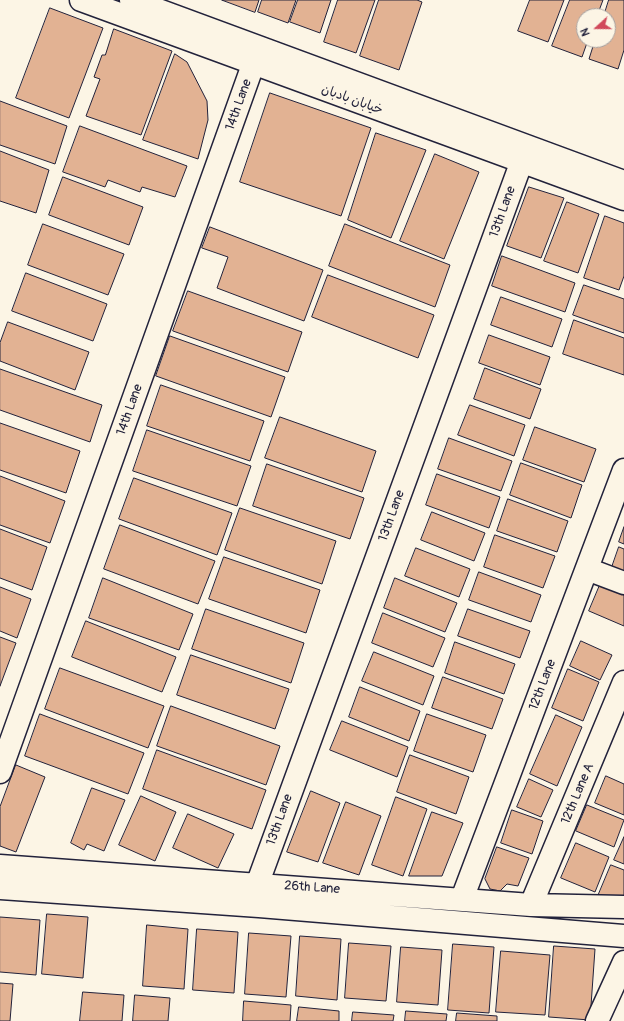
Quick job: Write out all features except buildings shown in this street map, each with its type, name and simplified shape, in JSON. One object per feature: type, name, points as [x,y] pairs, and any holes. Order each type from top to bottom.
[{"type":"street","name":"خیابان بادبان","points":[[81,0],[256,56],[524,154],[624,199]]},
{"type":"street","name":"خیابان بادبان","points":[[131,0],[256,56]]},
{"type":"street","name":"14th Lane","points":[[0,772],[256,56]]},
{"type":"street","name":"خیابان بادبان","points":[[524,154],[624,182]]},
{"type":"street","name":"13th Lane","points":[[257,885],[524,154]]},
{"type":"street","name":"12th Lane","points":[[462,899],[624,470]]},
{"type":"street","points":[[587,569],[624,583]]},
{"type":"street","name":"12th Lane A","points":[[531,905],[624,682]]},
{"type":"street","name":"26th Lane","points":[[0,866],[531,905],[624,907]]},
{"type":"street","points":[[0,888],[259,906],[624,936]]},
{"type":"street","points":[[597,1021],[624,962]]}]
